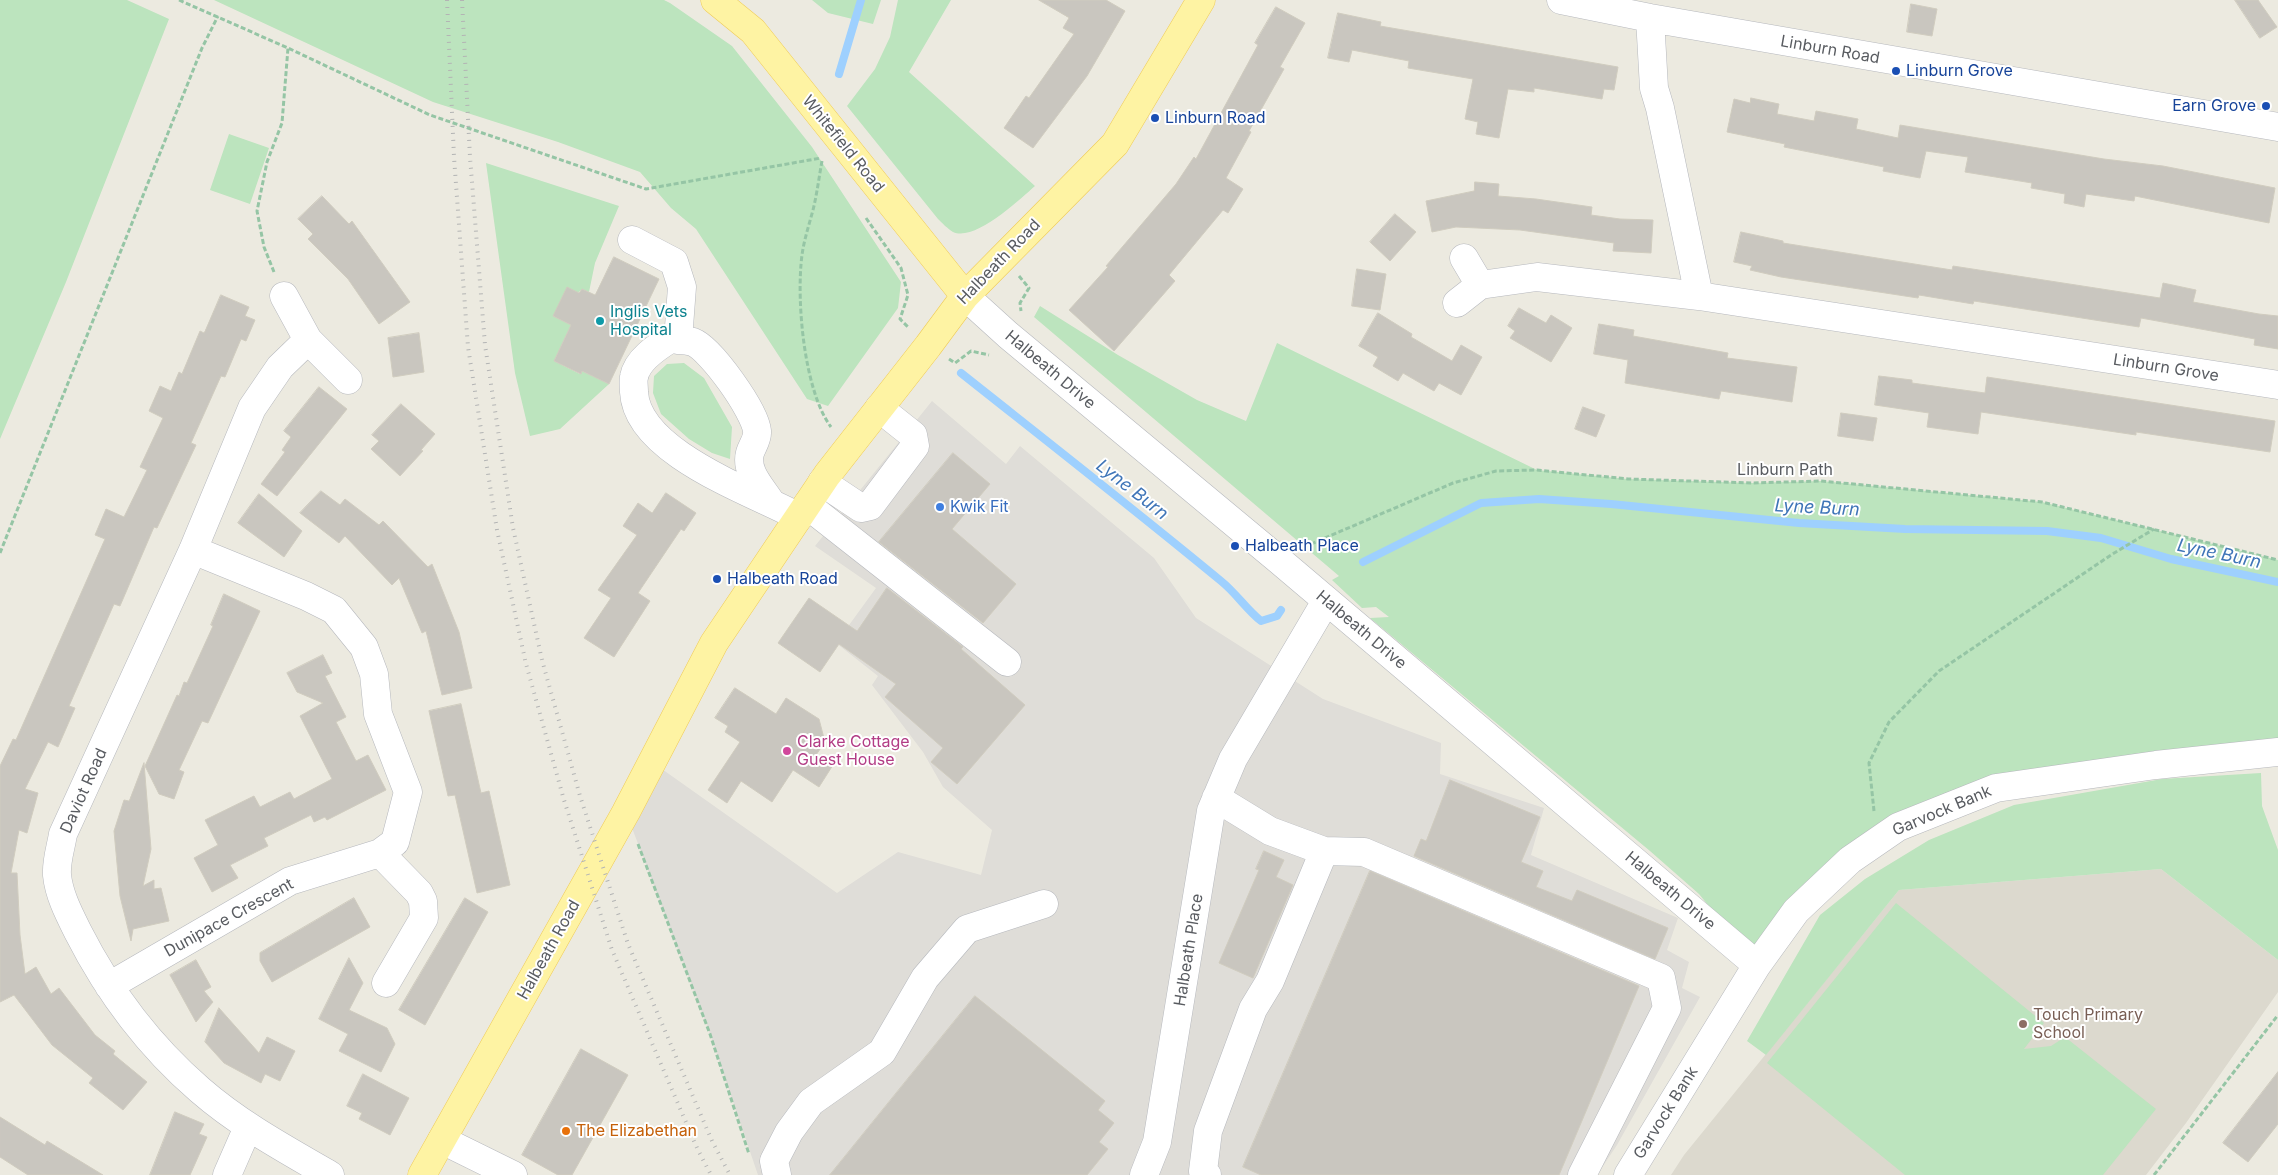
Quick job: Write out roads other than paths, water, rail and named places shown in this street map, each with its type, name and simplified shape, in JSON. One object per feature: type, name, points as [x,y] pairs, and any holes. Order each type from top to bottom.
[{"type":"main road","name":"Whitefield Road","points":[[715,0],[753,31],[965,296]]},
{"type":"main road","name":"Halbeath Road","points":[[422,1175],[626,812],[714,643],[822,482],[965,296],[1115,144],[1201,0]]},
{"type":"street","name":"Linburn Road","points":[[1561,0],[1637,11],[2278,127]]},
{"type":"street","points":[[1637,11],[1660,108],[1699,296]]},
{"type":"street","points":[[632,240],[674,262],[682,287],[678,340]]},
{"type":"street","points":[[1457,303],[1480,285],[1464,258]]},
{"type":"street","name":"Linburn Grove","points":[[1480,285],[1536,278],[1699,296],[2278,385]]},
{"type":"street","points":[[284,296],[308,340],[348,380]]},
{"type":"street","name":"Halbeath Drive","points":[[965,296],[1008,335],[1757,965]]},
{"type":"street","points":[[770,501],[750,468],[750,454],[757,432],[752,415],[717,364],[694,342],[670,339],[649,352],[634,376],[635,406],[653,432],[677,454],[713,476],[770,501],[803,511],[1007,662]]},
{"type":"street","name":"Daviot Road","points":[[308,340],[280,367],[252,408],[193,550],[63,834],[57,874],[61,893],[83,941],[109,986],[170,1063],[201,1091],[248,1127],[330,1175]]},
{"type":"street","points":[[822,482],[861,508],[870,506],[915,446],[913,435],[879,408]]},
{"type":"street","name":"Dunipace Crescent","points":[[109,986],[290,881],[380,853],[395,842],[408,792],[378,714],[374,674],[364,648],[334,610],[306,596],[193,550]]},
{"type":"street","name":"Halbeath Place","points":[[1144,1175],[1157,1142],[1211,811],[1233,759],[1326,601]]},
{"type":"street","name":"Garvock Bank","points":[[1628,1175],[1757,965],[1796,911],[1850,860],[1898,827],[1996,788],[2156,765],[2278,752]]},
{"type":"street","points":[[1216,798],[1270,831],[1324,851],[1364,852],[1661,978],[1667,1008],[1582,1175]]},
{"type":"street","points":[[1207,1175],[1204,1171],[1208,1130],[1253,1009],[1270,980],[1324,851]]},
{"type":"street","points":[[380,853],[419,893],[423,901],[424,918],[386,983]]},
{"type":"street","points":[[778,1175],[774,1161],[789,1132],[811,1102],[882,1052],[925,978],[967,929],[1044,904]]},
{"type":"street","points":[[228,1175],[248,1127]]},
{"type":"street","points":[[442,1140],[513,1175]]},
{"type":"waterway","name":"Lyne Burn","points":[[839,74],[861,0]]},
{"type":"waterway","name":"Lyne Burn","points":[[961,373],[1221,581],[1261,621],[1277,616],[1281,610]]},
{"type":"waterway","name":"Lyne Burn","points":[[1363,562],[1481,503],[1539,499],[1611,504],[1799,523],[1905,529],[2047,531],[2101,538],[2171,559],[2278,582]]},
{"type":"railway","points":[[447,0],[454,157],[468,347],[497,530],[526,664],[564,800],[612,950],[697,1148],[711,1175]]},
{"type":"railway","points":[[462,0],[470,157],[485,345],[513,528],[542,660],[580,796],[628,944],[712,1141],[730,1175]]},
{"type":"place","name":"Linburn Grove","points":[[1896,71]]},
{"type":"place","name":"Earn Grove","points":[[2266,106]]},
{"type":"place","name":"Linburn Road","points":[[1155,118]]},
{"type":"place","name":"Inglis Vets Hospital","points":[[600,321]]},
{"type":"place","name":"Kwik Fit","points":[[940,507]]},
{"type":"place","name":"Halbeath Place","points":[[1235,546]]},
{"type":"place","name":"Halbeath Road","points":[[717,579]]},
{"type":"place","name":"Clarke Cottage Guest House","points":[[787,751]]},
{"type":"place","name":"Touch Primary School","points":[[2023,1024]]},
{"type":"place","name":"The Elizabethan","points":[[566,1131]]}]
